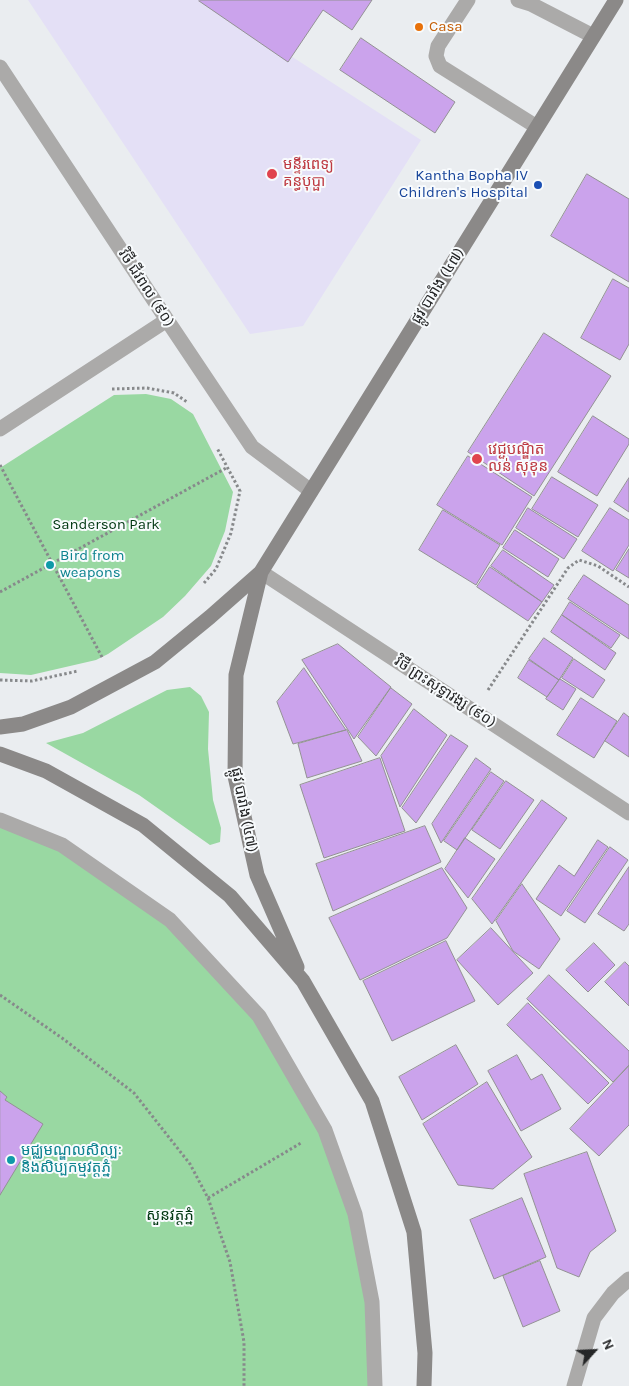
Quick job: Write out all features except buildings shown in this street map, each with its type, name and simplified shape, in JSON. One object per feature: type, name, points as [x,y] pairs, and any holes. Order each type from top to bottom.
[{"type":"main road","name":"ផ្លូវ បារាំង (៤៧)","points":[[0,727],[23,724],[72,707],[155,662],[210,618],[261,572],[616,0]]},
{"type":"main road","name":"ផ្លូវ បារាំង (៤៧)","points":[[261,572],[236,674],[235,776],[257,874],[303,981]]},
{"type":"main road","points":[[0,754],[46,771],[144,825],[230,896],[303,981],[372,1101],[414,1232],[425,1353],[424,1386]]},
{"type":"street","points":[[468,0],[438,46],[436,56],[440,66],[536,127]]},
{"type":"street","points":[[518,0],[531,4],[594,36]]},
{"type":"street","name":"វិថី ជីវពល (៩០)","points":[[0,68],[252,447],[311,491]]},
{"type":"street","points":[[0,429],[167,320]]},
{"type":"street","name":"វិថី ព្រះសុទ្ធាវង្ស (៩០)","points":[[261,572],[629,813]]},
{"type":"street","points":[[0,820],[62,844],[170,920],[259,1016],[325,1130],[355,1214],[372,1302],[375,1386]]},
{"type":"street","points":[[574,1386],[594,1318],[613,1293],[629,1278]]},
{"type":"path","points":[[111,389],[147,388],[174,393],[190,404]]},
{"type":"path","points":[[200,588],[216,569],[231,533],[240,491],[217,447]]},
{"type":"path","points":[[0,465],[105,662]]},
{"type":"path","points":[[0,592],[228,468]]},
{"type":"path","points":[[473,711],[568,568],[579,560],[598,566],[629,587]]},
{"type":"path","points":[[0,680],[32,681],[79,671]]},
{"type":"path","points":[[0,995],[62,1038],[134,1093],[190,1164],[208,1198],[230,1262],[244,1342],[244,1386]]},
{"type":"path","points":[[208,1198],[302,1143]]},
{"type":"shaded area","name":"មន្ទីរពេទ្យ គន្ធបុប្ផា","points":[[28,0],[266,0],[249,29],[421,140],[303,326],[250,334]]},
{"type":"green space","name":"Sanderson Park","points":[[146,394],[171,399],[193,414],[233,492],[225,531],[211,566],[185,596],[163,617],[108,654],[96,660],[31,675],[0,673],[0,468],[114,395]]},
{"type":"green space","points":[[190,687],[201,696],[209,712],[208,749],[213,800],[221,828],[220,842],[210,845],[139,795],[46,743],[83,733],[167,690]]},
{"type":"green space","name":"សួនវត្ដភ្នំ","points":[[0,827],[59,851],[166,924],[254,1020],[319,1133],[349,1216],[366,1303],[369,1386],[0,1386]]},
{"type":"place","name":"Casa","points":[[419,27]]},
{"type":"place","name":"មន្ទីរពេទ្យ គន្ធបុប្ផា","points":[[272,174]]},
{"type":"place","name":"Kantha Bopha IV Children's Hospital","points":[[538,185]]},
{"type":"place","name":"វេជ្ជបណ្ឌិត លន់ សុខុន","points":[[477,459]]},
{"type":"place","name":"Bird from weapons","points":[[50,565]]},
{"type":"place","name":"មជ្ឈមណ្ឌលសិល្បៈ និងសិប្បកម្មវត្តភ្នំ","points":[[11,1160]]}]
